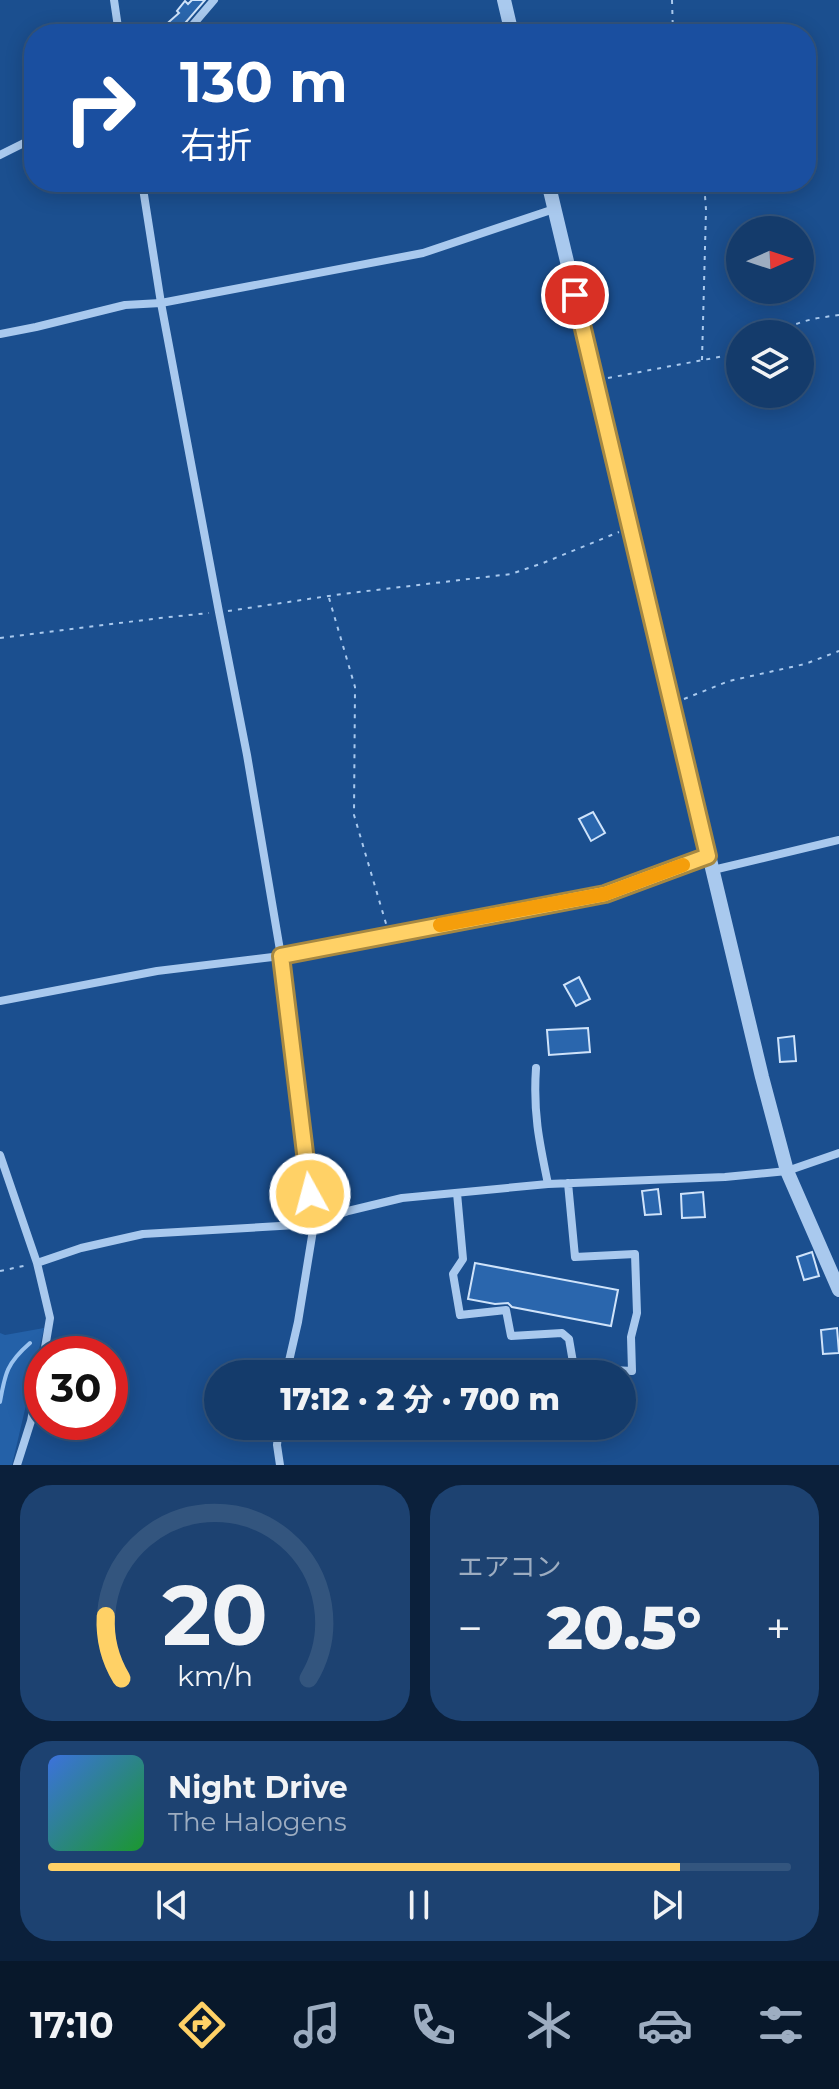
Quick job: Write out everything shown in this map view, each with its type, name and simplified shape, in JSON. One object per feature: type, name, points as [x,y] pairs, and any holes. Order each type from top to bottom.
[{"type":"street","points":[[114,0],[118,24]]},
{"type":"street","points":[[194,24],[214,0]]},
{"type":"street","points":[[504,0],[510,24]]},
{"type":"street","points":[[0,155],[24,143]]},
{"type":"street","points":[[144,192],[161,303],[247,755],[281,956],[314,1224],[289,1360]]},
{"type":"street","points":[[550,192],[762,1077],[787,1171],[839,1290]]},
{"type":"street","points":[[0,334],[125,305],[161,303],[423,253],[554,209]]},
{"type":"street","points":[[0,1001],[157,971],[281,956],[605,894],[710,863],[839,840]]},
{"type":"street","points":[[536,1068],[536,1129],[548,1184]]},
{"type":"street","points":[[37,1263],[81,1248],[143,1234],[314,1224],[348,1211],[402,1198],[548,1184],[725,1177],[787,1171],[839,1153]]},
{"type":"street","points":[[0,1155],[37,1263],[50,1318],[47,1336]]},
{"type":"street","points":[[457,1193],[463,1259],[453,1274],[460,1315],[506,1310],[511,1336],[562,1333],[569,1339],[574,1368],[632,1371],[631,1337],[637,1313],[635,1254],[575,1257],[568,1183]]},
{"type":"street","points":[[17,1465],[25,1440]]},
{"type":"street","points":[[278,1440],[280,1465]]},
{"type":"path","points":[[672,0],[673,24]]},
{"type":"path","points":[[702,360],[705,192]]},
{"type":"path","points":[[807,320],[839,315]]},
{"type":"path","points":[[595,380],[726,356]]},
{"type":"path","points":[[0,638],[511,574],[631,528]]},
{"type":"path","points":[[329,597],[355,687],[354,815],[389,935]]},
{"type":"path","points":[[673,703],[729,681],[805,664],[839,651]]},
{"type":"path","points":[[0,1271],[37,1263]]},
{"type":"shaded area","points":[[44,1328],[42,1336],[24,1336],[24,1414],[12,1465],[0,1465],[0,1333],[5,1335]]},
{"type":"building","points":[[192,0],[205,0],[184,24],[167,24],[179,13],[177,11],[185,1],[188,4]]},
{"type":"building","points":[[593,812],[605,833],[591,841],[579,819]]},
{"type":"building","points":[[579,977],[590,999],[576,1006],[564,985]]},
{"type":"building","points":[[588,1028],[590,1052],[549,1055],[547,1030]]},
{"type":"building","points":[[794,1036],[796,1061],[780,1062],[778,1038]]},
{"type":"building","points":[[658,1189],[661,1214],[645,1215],[642,1191]]},
{"type":"building","points":[[703,1192],[705,1217],[682,1218],[681,1194]]},
{"type":"building","points":[[812,1252],[819,1276],[804,1280],[797,1257]]},
{"type":"building","points":[[475,1263],[618,1290],[611,1326],[512,1307],[508,1303],[468,1299]]},
{"type":"building","points":[[837,1328],[839,1353],[823,1354],[821,1330]]},
{"type":"waterway","points":[[0,1402],[8,1369],[24,1349]]},
{"type":"slow traffic","points":[[440,925],[605,894],[683,865]]},
{"type":"route","points":[[310,1194],[281,956],[605,894],[708,856],[575,295]]}]
